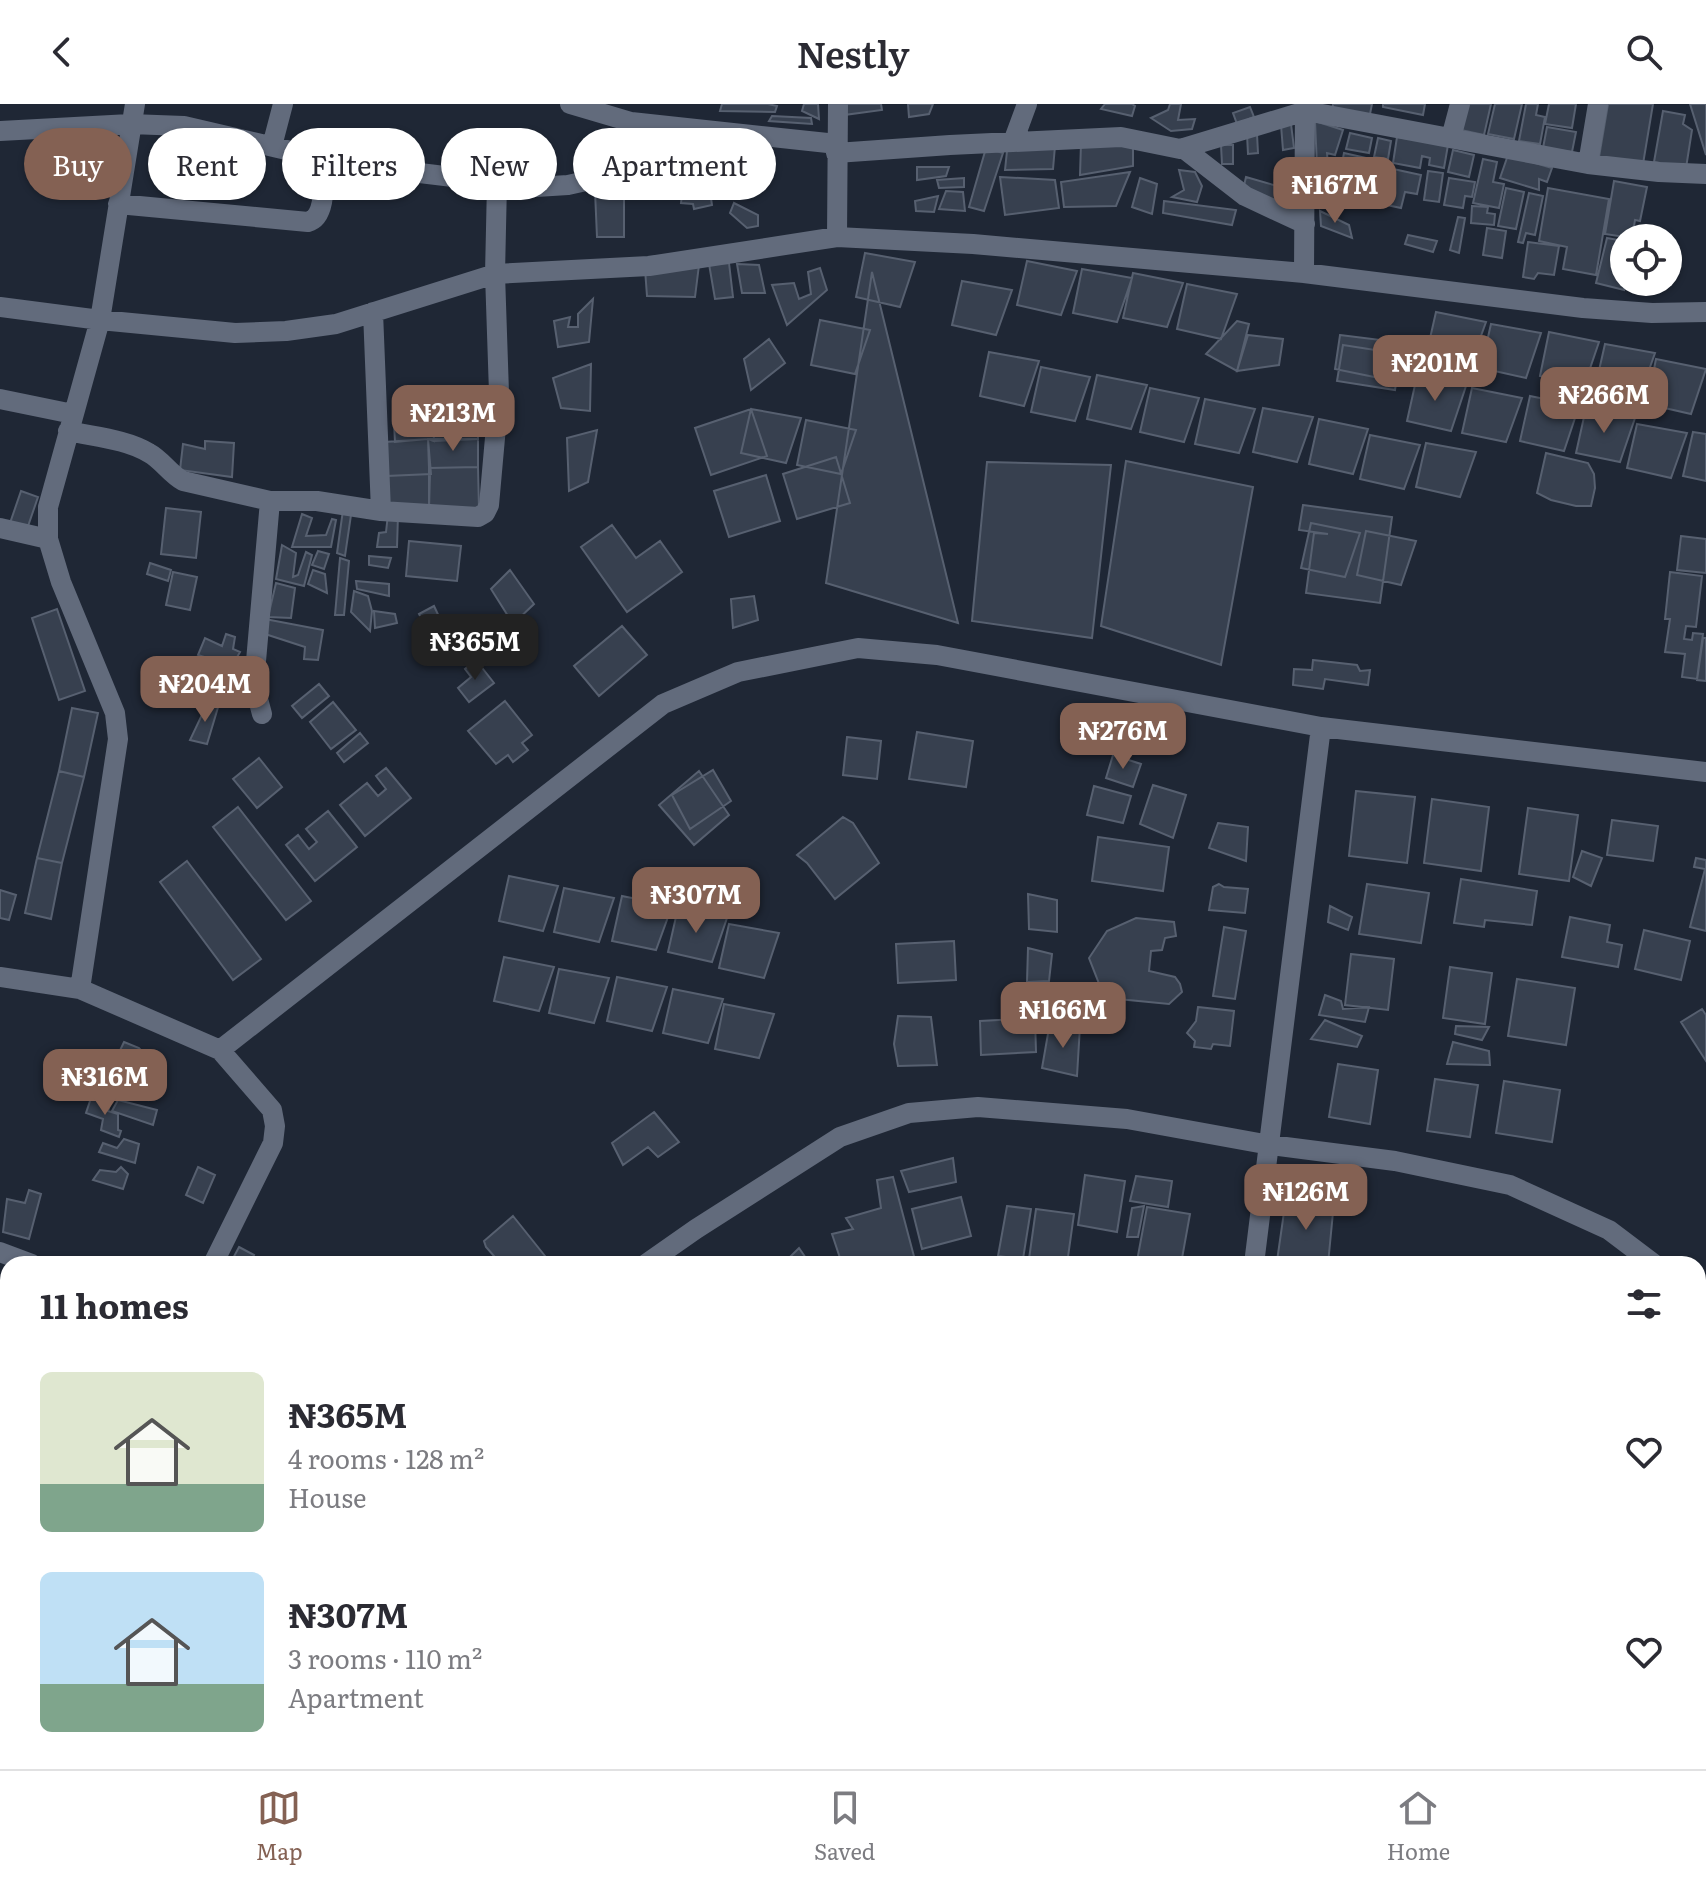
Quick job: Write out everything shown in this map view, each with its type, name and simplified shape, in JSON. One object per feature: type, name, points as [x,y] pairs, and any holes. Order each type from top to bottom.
[{"type":"street","points":[[272,146],[283,104]]},
{"type":"street","points":[[570,104],[631,122],[687,128]]},
{"type":"street","points":[[837,237],[838,104]]},
{"type":"street","points":[[1013,142],[1027,104]]},
{"type":"street","points":[[1451,138],[1460,104]]},
{"type":"street","points":[[1588,164],[1598,104]]},
{"type":"street","points":[[776,140],[837,148],[1121,137],[1173,149],[1312,108],[1588,164],[1706,174]]},
{"type":"street","points":[[1304,273],[1312,108]]},
{"type":"street","points":[[80,989],[118,739],[115,713],[61,582],[48,539],[48,507],[100,320],[132,114]]},
{"type":"street","points":[[0,131],[132,114],[282,148]]},
{"type":"street","points":[[1183,148],[1245,196],[1305,224]]},
{"type":"street","points":[[118,204],[308,222],[315,220],[320,213],[321,200]]},
{"type":"street","points":[[1,401],[134,445],[153,454],[173,476],[183,481],[270,501],[317,501],[381,511],[478,517],[485,513],[489,505],[499,393],[495,274],[497,200]]},
{"type":"street","points":[[0,307],[235,333],[286,331],[336,324],[495,274],[649,266],[837,237],[973,244],[1304,273],[1583,308],[1652,313],[1706,312]]},
{"type":"street","points":[[373,312],[381,511]]},
{"type":"street","points":[[262,714],[254,684],[270,501]]},
{"type":"street","points":[[0,528],[48,539]]},
{"type":"street","points":[[220,1050],[663,704],[738,672],[858,648],[937,655],[1321,727],[1706,772]]},
{"type":"street","points":[[1255,1256],[1321,727]]},
{"type":"street","points":[[0,977],[80,989],[220,1050],[272,1110],[275,1126],[273,1143],[217,1256]]},
{"type":"street","points":[[657,1256],[840,1137],[909,1113],[978,1107],[1127,1119],[1270,1145],[1395,1161],[1510,1185],[1609,1230],[1643,1256]]},
{"type":"building","points":[[722,104],[777,106],[775,112],[720,111]]},
{"type":"building","points":[[804,104],[818,104],[819,119],[802,111]]},
{"type":"building","points":[[844,104],[881,104],[882,110],[844,115]]},
{"type":"building","points":[[908,104],[933,104],[929,114],[909,117]]},
{"type":"building","points":[[1105,104],[1135,106],[1132,116],[1101,109]]},
{"type":"building","points":[[1170,104],[1181,104],[1178,120],[1195,119],[1192,129],[1171,131],[1151,118],[1168,110]]},
{"type":"building","points":[[1333,104],[1372,104],[1369,119],[1332,112]]},
{"type":"building","points":[[1383,104],[1425,104],[1423,115],[1383,107]]},
{"type":"building","points":[[1467,104],[1491,104],[1484,135],[1461,130]]},
{"type":"building","points":[[1495,104],[1522,104],[1514,139],[1488,134]]},
{"type":"building","points":[[1526,104],[1538,104],[1536,115],[1545,117],[1540,144],[1519,141]]},
{"type":"building","points":[[1549,104],[1576,104],[1572,128],[1545,124]]},
{"type":"building","points":[[1608,104],[1653,104],[1643,164],[1599,157]]},
{"type":"building","points":[[1690,104],[1706,104],[1706,155]]},
{"type":"building","points":[[1250,107],[1254,117],[1237,124],[1233,113]]},
{"type":"building","points":[[1663,111],[1685,115],[1683,124],[1692,130],[1686,168],[1654,162]]},
{"type":"building","points":[[772,116],[811,118],[812,124],[769,121]]},
{"type":"building","points":[[1315,121],[1343,130],[1335,155],[1327,153],[1328,166],[1317,166]]},
{"type":"building","points":[[1291,124],[1294,148],[1283,150],[1281,125]]},
{"type":"building","points":[[1547,127],[1576,132],[1572,152],[1543,148]]},
{"type":"building","points":[[1350,133],[1372,138],[1369,153],[1346,149]]},
{"type":"building","points":[[1247,134],[1257,134],[1258,153],[1248,154]]},
{"type":"building","points":[[1397,137],[1448,145],[1444,168],[1429,165],[1430,158],[1422,156],[1420,168],[1393,163]]},
{"type":"building","points":[[1378,138],[1391,141],[1388,159],[1374,157]]},
{"type":"building","points":[[1081,143],[1133,144],[1133,166],[1080,175]]},
{"type":"building","points":[[1221,145],[1233,145],[1233,164],[1222,164]]},
{"type":"building","points":[[1055,146],[1053,169],[1005,170],[1007,151]]},
{"type":"building","points":[[986,148],[1003,153],[984,211],[969,207]]},
{"type":"building","points":[[1453,150],[1474,155],[1469,177],[1448,172]]},
{"type":"building","points":[[1344,153],[1375,160],[1370,180],[1340,173]]},
{"type":"building","points":[[1508,155],[1552,168],[1547,182],[1539,179],[1539,190],[1500,178]]},
{"type":"building","points":[[1483,159],[1497,162],[1493,182],[1504,184],[1499,208],[1473,203]]},
{"type":"building","points":[[917,167],[949,167],[946,176],[917,180]]},
{"type":"building","points":[[1384,167],[1421,175],[1417,194],[1405,192],[1401,208],[1377,203]]},
{"type":"building","points":[[1179,170],[1195,172],[1202,186],[1197,202],[1172,197],[1184,190]]},
{"type":"building","points":[[1428,171],[1443,173],[1439,202],[1424,200]]},
{"type":"building","points":[[1130,172],[1116,206],[1064,207],[1061,182]]},
{"type":"building","points":[[1333,175],[1355,182],[1352,193],[1329,186]]},
{"type":"building","points":[[1000,177],[1055,180],[1059,208],[1005,215]]},
{"type":"building","points":[[1246,177],[1291,190],[1287,203],[1243,190]]},
{"type":"building","points":[[964,178],[964,187],[939,188],[937,180]]},
{"type":"building","points":[[1140,178],[1157,184],[1152,214],[1132,207]]},
{"type":"building","points":[[1449,178],[1475,182],[1472,197],[1465,196],[1463,208],[1444,205]]},
{"type":"building","points":[[1614,181],[1647,187],[1640,221],[1635,220],[1634,224],[1610,224],[1610,235],[1605,234]]},
{"type":"building","points":[[1506,188],[1524,192],[1516,229],[1498,226]]},
{"type":"building","points":[[1548,188],[1609,199],[1596,275],[1563,269],[1567,247],[1539,241]]},
{"type":"building","points":[[946,191],[963,192],[965,211],[939,209]]},
{"type":"building","points":[[1529,193],[1543,196],[1535,235],[1526,233],[1523,243],[1518,242]]},
{"type":"building","points":[[938,196],[934,212],[916,211],[915,201]]},
{"type":"building","points":[[595,200],[624,200],[624,237],[597,237]]},
{"type":"building","points":[[681,200],[711,200],[712,205],[694,209],[693,204],[681,203]]},
{"type":"building","points":[[1164,201],[1236,210],[1232,225],[1163,213]]},
{"type":"building","points":[[734,203],[758,215],[758,226],[747,228],[730,213]]},
{"type":"building","points":[[1472,206],[1488,207],[1487,213],[1495,214],[1494,225],[1471,223]]},
{"type":"building","points":[[1320,211],[1349,225],[1352,238],[1321,226]]},
{"type":"building","points":[[1458,217],[1465,218],[1459,253],[1450,250]]},
{"type":"building","points":[[1487,228],[1506,231],[1502,258],[1483,255]]},
{"type":"building","points":[[1408,235],[1437,241],[1433,252],[1405,244]]},
{"type":"building","points":[[1607,238],[1610,239],[1610,286],[1596,283]]},
{"type":"building","points":[[1528,242],[1559,246],[1554,275],[1538,273],[1534,279],[1523,277]]},
{"type":"building","points":[[865,253],[915,262],[900,307],[856,297]]},
{"type":"building","points":[[1027,261],[1077,271],[1061,315],[1017,305]]},
{"type":"building","points":[[729,263],[733,297],[715,299],[709,264]]},
{"type":"building","points":[[737,264],[759,265],[765,293],[742,293]]},
{"type":"building","points":[[699,265],[695,297],[647,296],[645,269]]},
{"type":"building","points":[[820,268],[827,290],[787,325],[772,285],[794,283],[799,299],[811,294],[808,272]]},
{"type":"building","points":[[1082,269],[1132,278],[1117,322],[1073,313]]},
{"type":"building","points":[[872,272],[958,623],[826,583]]},
{"type":"building","points":[[1133,273],[1183,283],[1167,327],[1123,318]]},
{"type":"building","points":[[962,281],[1012,290],[996,335],[952,325]]},
{"type":"building","points":[[1187,284],[1237,294],[1221,339],[1177,329]]},
{"type":"building","points":[[593,299],[589,342],[558,347],[554,321],[570,317],[568,327],[578,327],[578,314]]},
{"type":"building","points":[[1436,312],[1486,322],[1470,366],[1426,356]]},
{"type":"building","points":[[820,320],[870,330],[855,374],[811,365]]},
{"type":"building","points":[[1237,321],[1249,324],[1237,371],[1206,354]]},
{"type":"building","points":[[1491,324],[1541,333],[1526,378],[1481,368]]},
{"type":"building","points":[[1549,332],[1599,342],[1584,386],[1540,376]]},
{"type":"building","points":[[1248,335],[1283,339],[1279,365],[1237,371]]},
{"type":"building","points":[[1340,335],[1397,342],[1389,380],[1335,369]]},
{"type":"building","points":[[769,339],[785,363],[751,390],[744,359]]},
{"type":"building","points":[[1605,344],[1655,353],[1639,398],[1595,388]]},
{"type":"building","points":[[1343,345],[1401,354],[1395,390],[1337,381]]},
{"type":"building","points":[[989,352],[1039,361],[1024,406],[980,396]]},
{"type":"building","points":[[1656,359],[1706,369],[1691,414],[1647,404]]},
{"type":"building","points":[[591,364],[590,411],[561,408],[553,378]]},
{"type":"building","points":[[1041,367],[1090,377],[1075,421],[1031,412]]},
{"type":"building","points":[[1097,375],[1147,385],[1131,429],[1087,419]]},
{"type":"building","points":[[1417,376],[1466,386],[1451,431],[1407,421]]},
{"type":"building","points":[[1150,388],[1199,398],[1184,442],[1140,432]]},
{"type":"building","points":[[1472,388],[1522,398],[1506,442],[1462,433]]},
{"type":"building","points":[[432,390],[434,441],[395,442],[393,404],[409,403],[408,392]]},
{"type":"building","points":[[1530,396],[1579,406],[1564,451],[1520,441]]},
{"type":"building","points":[[477,397],[478,439],[434,441],[432,399]]},
{"type":"building","points":[[1205,399],[1255,409],[1239,453],[1195,444]]},
{"type":"building","points":[[1263,408],[1313,417],[1297,462],[1253,452]]},
{"type":"building","points":[[1586,408],[1635,418],[1620,462],[1576,453]]},
{"type":"building","points":[[751,409],[767,456],[711,475],[695,428]]},
{"type":"building","points":[[751,409],[801,418],[786,463],[741,453]]},
{"type":"building","points":[[1319,419],[1368,429],[1353,474],[1309,464]]},
{"type":"building","points":[[806,420],[856,430],[841,474],[797,465]]},
{"type":"building","points":[[1637,424],[1687,433],[1671,478],[1627,468]]},
{"type":"building","points":[[597,430],[588,482],[569,491],[567,438]]},
{"type":"building","points":[[1693,432],[1706,434],[1706,481],[1683,476]]},
{"type":"building","points":[[1370,435],[1420,445],[1404,489],[1360,479]]},
{"type":"building","points":[[428,439],[431,474],[387,476],[385,442]]},
{"type":"building","points":[[428,439],[478,439],[478,467],[429,468]]},
{"type":"building","points":[[205,441],[234,443],[232,477],[180,470],[183,444],[205,449]]},
{"type":"building","points":[[1426,443],[1476,452],[1460,497],[1416,487]]},
{"type":"building","points":[[1546,453],[1588,463],[1594,474],[1595,488],[1591,506],[1551,500],[1537,493]]},
{"type":"building","points":[[836,457],[850,503],[797,519],[783,474]]},
{"type":"building","points":[[1126,461],[1253,487],[1221,665],[1101,626]]},
{"type":"building","points":[[987,462],[1111,465],[1092,638],[972,621]]},
{"type":"building","points":[[478,467],[479,509],[429,509],[429,468]]},
{"type":"building","points":[[430,474],[429,509],[389,509],[387,476]]},
{"type":"building","points":[[766,475],[780,521],[729,537],[714,491]]},
{"type":"building","points":[[21,491],[38,497],[26,532],[9,526]]},
{"type":"building","points":[[1303,505],[1392,517],[1380,603],[1306,593],[1314,533],[1328,534],[1299,530]]},
{"type":"building","points":[[166,508],[201,512],[196,558],[161,554]]},
{"type":"building","points":[[343,510],[351,515],[345,556],[337,553]]},
{"type":"building","points":[[302,514],[312,518],[306,536],[326,535],[332,519],[336,520],[331,547],[292,547]]},
{"type":"building","points":[[388,514],[398,515],[397,547],[377,547],[379,533],[386,532]]},
{"type":"building","points":[[1311,523],[1360,533],[1345,577],[1301,568]]},
{"type":"building","points":[[612,525],[636,558],[660,541],[682,572],[627,612],[581,547]]},
{"type":"building","points":[[1366,531],[1416,541],[1401,585],[1357,575]]},
{"type":"building","points":[[1681,536],[1706,539],[1706,573],[1677,570]]},
{"type":"building","points":[[409,541],[461,546],[457,581],[406,576]]},
{"type":"building","points":[[282,545],[296,553],[293,577],[298,575],[306,552],[312,555],[304,586],[276,579]]},
{"type":"building","points":[[318,551],[329,554],[324,569],[312,565]]},
{"type":"building","points":[[369,556],[391,558],[388,568],[369,565]]},
{"type":"building","points":[[340,558],[349,561],[344,615],[335,615]]},
{"type":"building","points":[[150,563],[171,570],[168,581],[147,574]]},
{"type":"building","points":[[313,570],[325,574],[327,593],[308,584]]},
{"type":"building","points":[[510,570],[534,604],[513,624],[491,589]]},
{"type":"building","points":[[173,572],[197,577],[190,610],[166,605]]},
{"type":"building","points":[[1670,572],[1702,576],[1696,627],[1686,626],[1684,639],[1692,640],[1693,633],[1703,634],[1697,679],[1682,677],[1685,654],[1665,652],[1670,619],[1665,619]]},
{"type":"building","points":[[356,581],[389,584],[389,596],[357,589]]},
{"type":"building","points":[[276,583],[295,588],[291,618],[268,617]]},
{"type":"building","points":[[354,591],[368,596],[372,611],[370,631],[351,612]]},
{"type":"building","points":[[754,596],[758,620],[733,628],[731,599]]},
{"type":"building","points":[[434,606],[442,623],[429,633],[419,614]]},
{"type":"building","points":[[57,609],[85,691],[59,700],[32,618]]},
{"type":"building","points":[[374,611],[395,614],[397,623],[375,628]]},
{"type":"building","points":[[265,619],[323,630],[318,660],[304,659],[305,647],[262,633]]},
{"type":"building","points":[[622,626],[647,655],[599,696],[574,666]]},
{"type":"building","points":[[226,634],[235,637],[233,649],[240,652],[232,666],[198,655],[205,638],[222,646]]},
{"type":"building","points":[[1703,638],[1706,638],[1706,681],[1697,680]]},
{"type":"building","points":[[476,660],[494,683],[469,702],[458,688],[471,677],[465,669]]},
{"type":"building","points":[[1313,660],[1357,665],[1360,671],[1370,670],[1368,685],[1325,679],[1323,689],[1293,685],[1294,669],[1312,670]]},
{"type":"building","points":[[319,684],[329,696],[302,718],[292,706]]},
{"type":"building","points":[[505,701],[532,735],[522,743],[528,750],[513,762],[508,755],[496,764],[468,731]]},
{"type":"building","points":[[208,702],[219,704],[207,744],[190,740]]},
{"type":"building","points":[[333,702],[356,730],[331,749],[310,722]]},
{"type":"building","points":[[72,708],[98,713],[84,777],[59,771]]},
{"type":"building","points":[[917,732],[973,741],[966,787],[909,779]]},
{"type":"building","points":[[360,733],[368,743],[344,762],[337,753]]},
{"type":"building","points":[[847,737],[881,741],[877,779],[843,775]]},
{"type":"building","points":[[1113,755],[1141,764],[1133,787],[1106,778]]},
{"type":"building","points":[[259,758],[282,787],[257,808],[233,779]]},
{"type":"building","points":[[386,768],[411,798],[365,836],[340,805],[367,783],[378,796],[386,789],[376,776]]},
{"type":"building","points":[[713,770],[731,801],[690,829],[672,795]]},
{"type":"building","points":[[59,771],[84,777],[62,863],[37,858]]},
{"type":"building","points":[[699,771],[729,815],[694,845],[659,805]]},
{"type":"building","points":[[1153,785],[1186,795],[1173,838],[1140,824]]},
{"type":"building","points":[[1094,786],[1131,796],[1123,823],[1087,815]]},
{"type":"building","points":[[1356,791],[1415,797],[1407,863],[1349,856]]},
{"type":"building","points":[[1432,799],[1489,807],[1481,871],[1424,863]]},
{"type":"building","points":[[238,807],[311,901],[286,920],[213,827]]},
{"type":"building","points":[[1528,808],[1578,815],[1569,881],[1519,874]]},
{"type":"building","points":[[328,811],[357,847],[315,881],[286,845],[298,835],[309,849],[317,842],[306,829]]},
{"type":"building","points":[[843,817],[853,823],[879,863],[835,899],[797,855]]},
{"type":"building","points":[[1612,820],[1658,826],[1653,861],[1607,855]]},
{"type":"building","points":[[1218,823],[1248,827],[1246,861],[1209,848]]},
{"type":"building","points":[[1098,837],[1169,847],[1163,891],[1092,881]]},
{"type":"building","points":[[1582,851],[1602,858],[1591,886],[1573,877]]},
{"type":"building","points":[[37,858],[62,863],[51,919],[25,913]]},
{"type":"building","points":[[1696,858],[1706,860],[1706,931],[1690,927],[1705,869],[1694,867]]},
{"type":"building","points":[[187,861],[261,959],[233,980],[160,882]]},
{"type":"building","points":[[509,876],[558,886],[543,931],[499,921]]},
{"type":"building","points":[[1461,879],[1537,891],[1532,925],[1485,920],[1484,927],[1454,923]]},
{"type":"building","points":[[1219,884],[1248,889],[1245,913],[1209,910],[1213,887]]},
{"type":"building","points":[[1367,884],[1429,893],[1421,943],[1359,934]]},
{"type":"building","points":[[564,888],[614,898],[599,942],[554,932]]},
{"type":"building","points":[[0,890],[16,895],[9,920],[0,918]]},
{"type":"building","points":[[1028,894],[1057,900],[1057,932],[1029,929]]},
{"type":"building","points":[[622,896],[672,906],[656,950],[612,941]]},
{"type":"building","points":[[1330,906],[1352,917],[1348,930],[1328,922]]},
{"type":"building","points":[[678,908],[727,918],[712,962],[668,952]]},
{"type":"building","points":[[1570,917],[1610,925],[1607,942],[1622,945],[1618,967],[1562,957]]},
{"type":"building","points":[[1136,918],[1174,922],[1176,936],[1165,938],[1162,950],[1151,951],[1149,971],[1175,977],[1180,984],[1182,992],[1169,1004],[1118,999],[1100,986],[1089,958],[1107,931]]},
{"type":"building","points":[[729,924],[779,933],[764,978],[719,968]]},
{"type":"building","points":[[1224,927],[1246,931],[1235,999],[1213,996]]},
{"type":"building","points":[[1644,930],[1690,941],[1681,980],[1635,969]]},
{"type":"building","points":[[954,941],[956,980],[898,983],[896,944]]},
{"type":"building","points":[[1028,948],[1052,954],[1049,981],[1027,982]]},
{"type":"building","points":[[1351,954],[1394,959],[1388,1010],[1345,1005]]},
{"type":"building","points":[[504,957],[554,967],[539,1011],[494,1001]]},
{"type":"building","points":[[1450,967],[1492,973],[1485,1024],[1443,1018]]},
{"type":"building","points":[[559,969],[609,978],[594,1023],[549,1013]]},
{"type":"building","points":[[617,977],[667,987],[652,1031],[607,1021]]},
{"type":"building","points":[[1517,979],[1575,988],[1566,1045],[1508,1036]]},
{"type":"building","points":[[673,989],[723,999],[708,1043],[663,1033]]},
{"type":"building","points":[[1325,995],[1341,1001],[1343,1009],[1369,1007],[1365,1022],[1319,1015]]},
{"type":"building","points":[[724,1004],[774,1014],[759,1058],[715,1049]]},
{"type":"building","points":[[1198,1007],[1234,1011],[1230,1046],[1213,1044],[1211,1049],[1194,1047],[1195,1041],[1187,1033],[1196,1021]]},
{"type":"building","points":[[1702,1009],[1706,1015],[1706,1061],[1681,1022]]},
{"type":"building","points":[[898,1016],[931,1017],[937,1065],[898,1066],[894,1044]]},
{"type":"building","points":[[1035,1018],[1036,1052],[981,1055],[980,1021]]},
{"type":"building","points":[[1325,1020],[1362,1036],[1357,1047],[1311,1039]]},
{"type":"building","points":[[1080,1026],[1077,1076],[1042,1068],[1049,1028]]},
{"type":"building","points":[[1456,1026],[1489,1027],[1482,1040],[1455,1034]]},
{"type":"building","points":[[124,1042],[139,1048],[153,1063],[149,1079],[90,1064],[95,1054],[115,1061]]},
{"type":"building","points":[[1453,1042],[1489,1051],[1490,1065],[1447,1064]]},
{"type":"building","points":[[1338,1064],[1378,1070],[1370,1124],[1329,1117]]},
{"type":"building","points":[[87,1067],[140,1079],[138,1082],[150,1094],[148,1100],[114,1088],[112,1096],[84,1086]]},
{"type":"building","points":[[1435,1079],[1478,1085],[1470,1137],[1427,1131]]},
{"type":"building","points":[[1504,1081],[1560,1090],[1552,1142],[1496,1133]]},
{"type":"building","points":[[91,1098],[110,1105],[108,1111],[118,1114],[119,1137],[101,1130],[103,1119],[86,1113]]},
{"type":"building","points":[[118,1100],[157,1110],[153,1125],[112,1111]]},
{"type":"building","points":[[654,1112],[679,1142],[658,1157],[648,1147],[623,1165],[612,1143]]},
{"type":"building","points":[[124,1139],[139,1144],[135,1163],[99,1152],[103,1143],[117,1148]]},
{"type":"building","points":[[953,1158],[956,1182],[909,1192],[901,1171]]},
{"type":"building","points":[[121,1167],[128,1174],[123,1189],[93,1180],[100,1170],[116,1172]]},
{"type":"building","points":[[198,1167],[215,1175],[203,1203],[186,1195]]},
{"type":"building","points":[[1085,1175],[1125,1181],[1117,1232],[1078,1225]]},
{"type":"building","points":[[1136,1176],[1172,1181],[1168,1207],[1130,1201]]},
{"type":"building","points":[[893,1177],[914,1256],[839,1256],[832,1234],[853,1229],[846,1218],[881,1208],[877,1180]]},
{"type":"building","points":[[1298,1183],[1323,1185],[1319,1195],[1291,1194]]},
{"type":"building","points":[[29,1190],[41,1194],[29,1239],[3,1232],[7,1199],[25,1203]]},
{"type":"building","points":[[961,1197],[971,1236],[922,1249],[912,1209]]},
{"type":"building","points":[[1286,1198],[1334,1202],[1329,1256],[1278,1256]]},
{"type":"building","points":[[1007,1206],[1031,1209],[1023,1256],[998,1256]]},
{"type":"building","points":[[1144,1206],[1138,1237],[1127,1237],[1132,1208]]},
{"type":"building","points":[[1147,1207],[1190,1214],[1182,1256],[1138,1256]]},
{"type":"building","points":[[1036,1209],[1074,1214],[1068,1256],[1029,1256]]},
{"type":"building","points":[[513,1216],[545,1256],[494,1256],[484,1241]]},
{"type":"building","points":[[239,1247],[254,1255],[253,1256],[234,1256]]},
{"type":"building","points":[[799,1248],[804,1256],[791,1256]]}]
